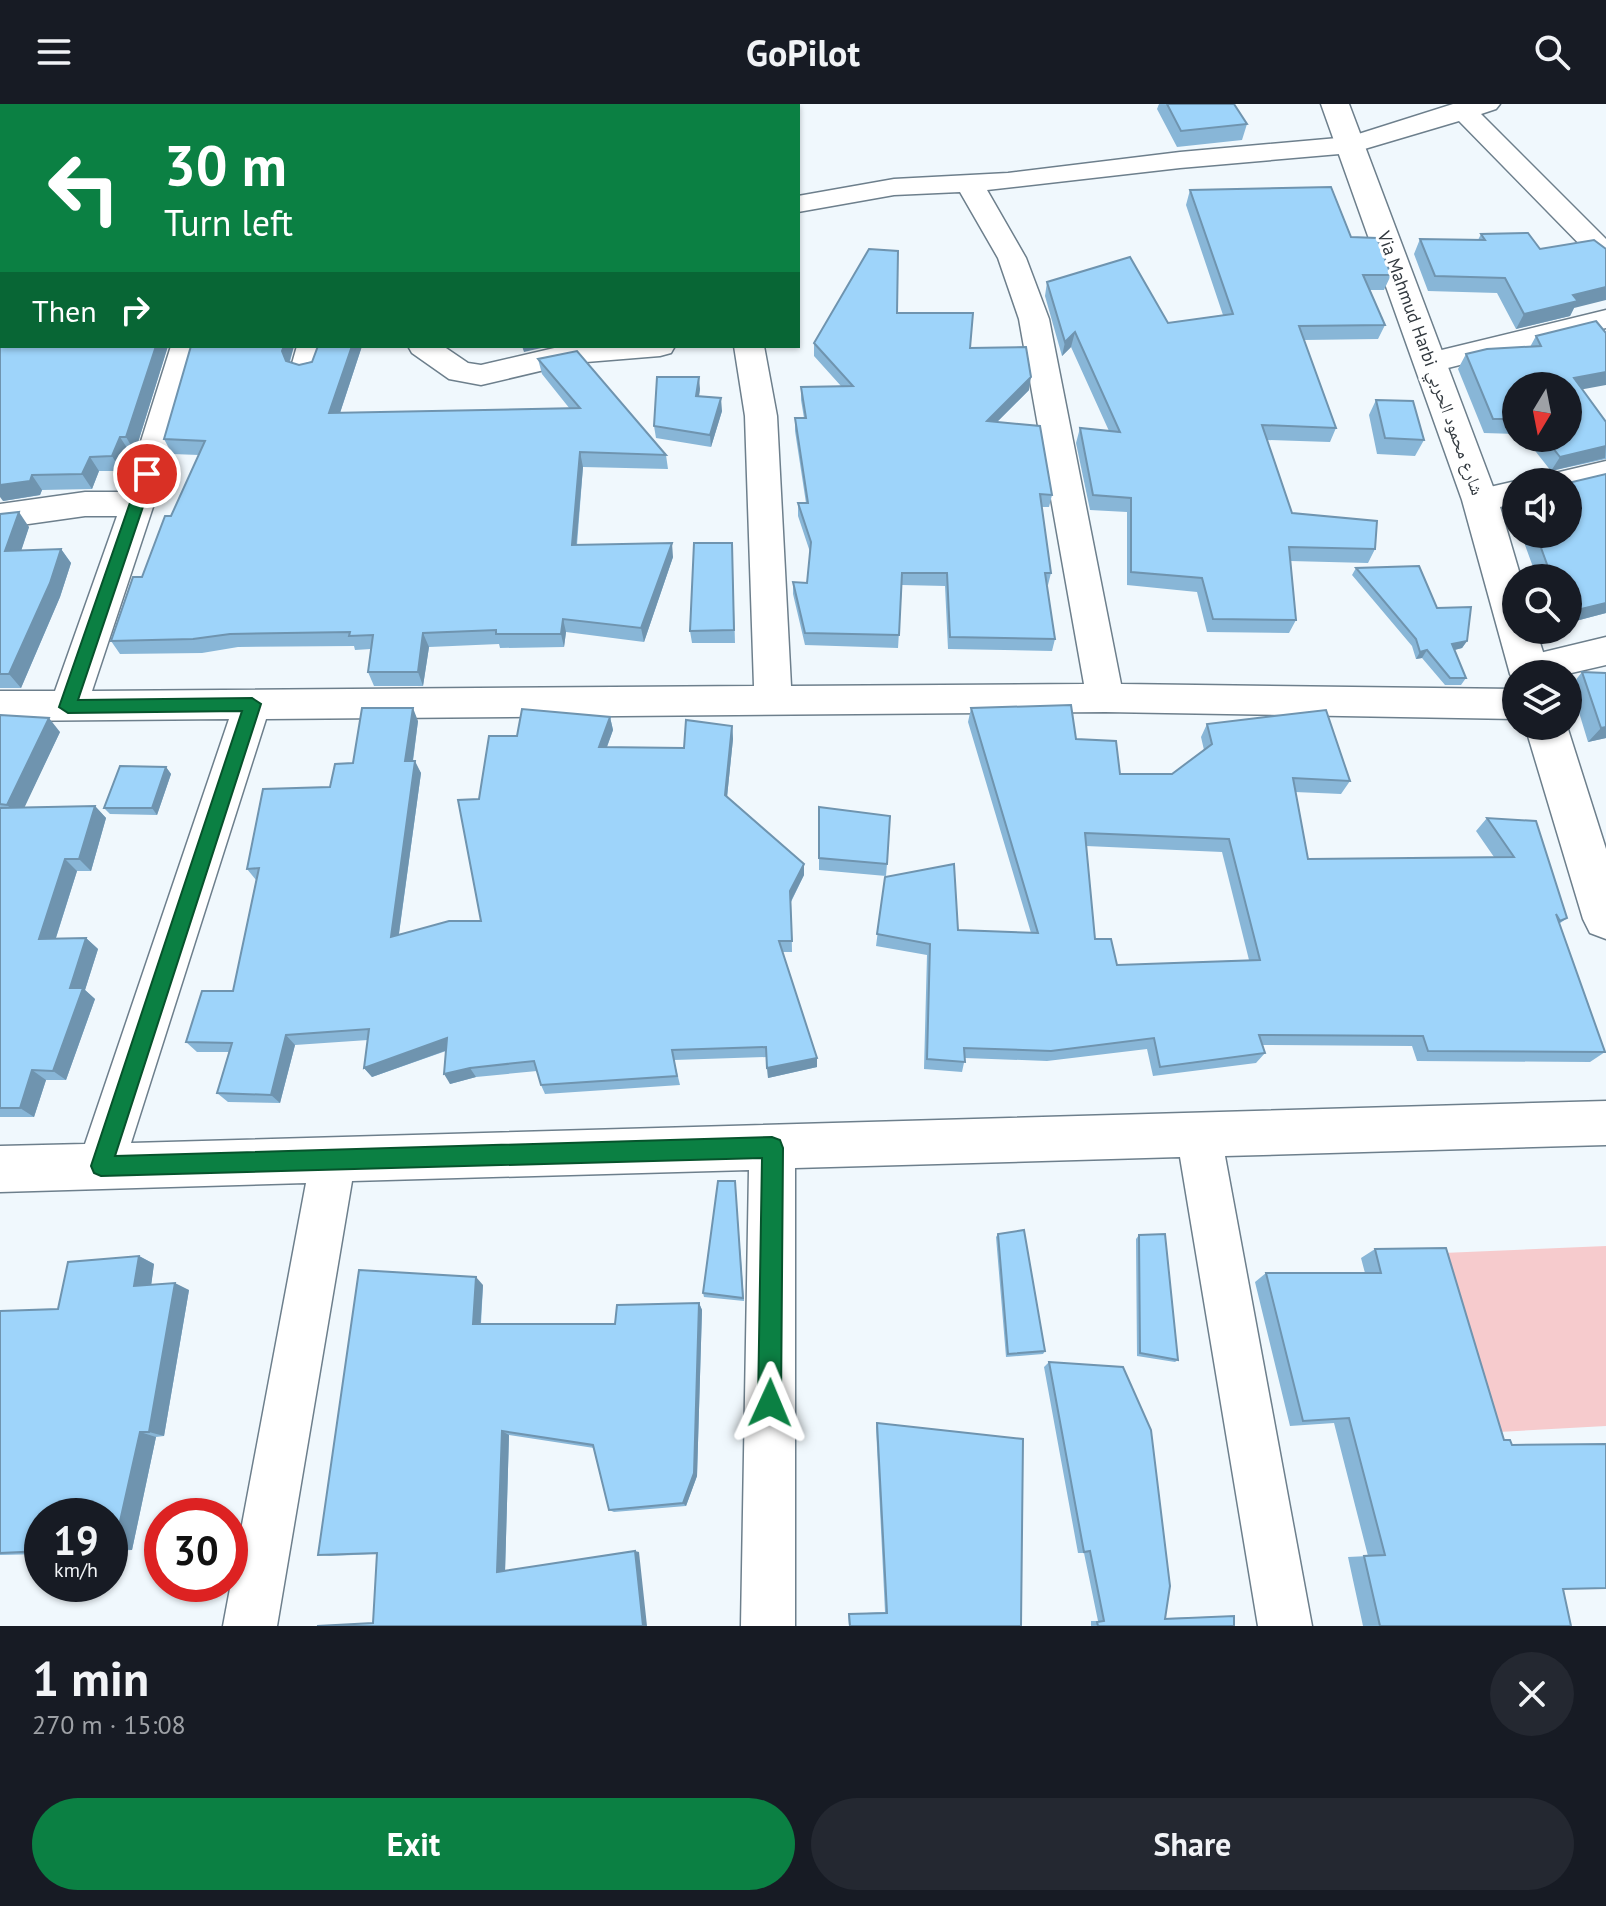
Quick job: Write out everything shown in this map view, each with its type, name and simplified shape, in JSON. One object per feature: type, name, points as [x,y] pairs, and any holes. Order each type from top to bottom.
[{"type":"street","name":"Via Mahmud Harbi شارع محمود الحربي","points":[[1335,104],[1432,362],[1480,500],[1502,576]]},
{"type":"street","points":[[800,204],[894,187],[969,183],[1351,145],[1475,107],[1606,255]]},
{"type":"street","points":[[969,183],[1012,258],[1034,319],[1105,698]]},
{"type":"street","points":[[1432,362],[1606,319]]},
{"type":"street","points":[[68,707],[138,504],[185,348]]},
{"type":"street","points":[[426,348],[460,372],[481,375],[574,353],[635,348]]},
{"type":"street","points":[[749,348],[761,416],[773,698]]},
{"type":"street","points":[[1582,477],[1606,472]]},
{"type":"street","points":[[1480,500],[1502,495]]},
{"type":"street","points":[[0,516],[85,504],[138,504]]},
{"type":"street","points":[[1582,660],[1606,651]]},
{"type":"street","points":[[0,706],[773,698],[1105,698],[1502,683]]},
{"type":"street","points":[[101,1166],[252,704]]},
{"type":"street","points":[[1550,740],[1606,919]]},
{"type":"street","points":[[0,1169],[1606,1123]]},
{"type":"street","points":[[1199,1135],[1285,1626]]},
{"type":"street","points":[[768,1626],[772,1148]]},
{"type":"street","points":[[250,1626],[333,1160]]},
{"type":"shaded area","points":[[1606,1246],[1606,1426],[1499,1432],[1443,1253]]},
{"type":"building","points":[[1167,104],[1234,104],[1247,124],[1181,131]]},
{"type":"building","points":[[1331,187],[1351,237],[1377,238],[1391,275],[1363,275],[1385,325],[1299,326],[1336,428],[1262,425],[1292,513],[1377,521],[1375,549],[1289,547],[1296,620],[1213,619],[1202,578],[1131,572],[1131,498],[1093,495],[1080,428],[1120,432],[1075,332],[1065,342],[1047,282],[1130,257],[1168,323],[1233,314],[1190,190]]},
{"type":"building","points":[[1528,233],[1540,249],[1594,240],[1606,249],[1606,287],[1573,295],[1578,301],[1524,314],[1505,278],[1435,276],[1420,239],[1485,240],[1481,234]]},
{"type":"building","points":[[869,249],[898,251],[897,313],[973,313],[970,348],[1026,347],[1031,377],[987,421],[1040,426],[1052,495],[1040,494],[1051,573],[1045,573],[1055,639],[950,637],[947,573],[902,573],[899,635],[805,633],[793,582],[807,583],[811,542],[798,503],[808,503],[795,418],[806,418],[801,387],[853,386],[814,343]]},
{"type":"building","points":[[1596,321],[1606,333],[1606,372],[1582,376],[1582,372],[1502,372],[1502,419],[1493,419],[1466,354],[1487,349],[1541,346],[1536,336]]},
{"type":"building","points":[[0,348],[155,348],[126,437],[120,437],[112,456],[90,457],[82,474],[32,475],[30,481],[0,485]]},
{"type":"building","points":[[190,348],[283,348],[286,361],[299,365],[312,362],[317,348],[351,348],[329,413],[580,408],[538,359],[577,351],[666,455],[580,452],[572,545],[672,543],[641,628],[563,619],[561,634],[496,634],[496,630],[423,633],[418,672],[368,672],[373,635],[349,636],[350,632],[230,634],[193,639],[111,641],[133,577],[142,577],[165,516],[171,516],[205,441],[164,439]]},
{"type":"building","points":[[657,377],[699,377],[696,396],[721,398],[710,435],[654,426]]},
{"type":"building","points":[[1582,389],[1606,422],[1606,446],[1582,452]]},
{"type":"building","points":[[1376,400],[1413,401],[1424,440],[1385,438]]},
{"type":"building","points":[[1556,452],[1581,452],[1560,457]]},
{"type":"building","points":[[1606,474],[1606,603],[1582,609],[1582,564],[1547,564],[1541,548],[1582,548],[1582,480]]},
{"type":"building","points":[[19,512],[5,551],[61,549],[50,583],[9,674],[0,674],[0,514]]},
{"type":"building","points":[[694,543],[732,543],[734,630],[690,631]]},
{"type":"building","points":[[1419,566],[1437,608],[1471,607],[1467,641],[1452,644],[1466,678],[1450,678],[1427,650],[1420,652],[1416,639],[1356,568]]},
{"type":"building","points":[[1582,672],[1606,673],[1606,727],[1601,728]]},
{"type":"building","points":[[1071,705],[1076,739],[1116,741],[1120,774],[1172,774],[1212,744],[1207,724],[1326,710],[1350,781],[1293,778],[1308,859],[1514,857],[1487,818],[1536,821],[1567,918],[1560,921],[1556,914],[1605,1052],[1428,1051],[1423,1036],[1259,1035],[1265,1053],[1160,1067],[1154,1038],[1051,1051],[964,1048],[965,1062],[927,1059],[930,944],[877,934],[885,877],[954,864],[958,930],[1038,933],[971,708]],"holes":[[[1085,833],[1229,839],[1260,960],[1117,965],[1111,939],[1095,939]]]},
{"type":"building","points":[[362,708],[413,708],[405,761],[415,761],[391,937],[449,921],[481,921],[458,800],[479,799],[489,736],[517,736],[522,709],[610,717],[599,747],[684,748],[686,720],[732,726],[725,795],[804,864],[790,891],[792,941],[779,941],[817,1058],[767,1068],[766,1047],[672,1050],[677,1076],[541,1085],[534,1061],[444,1074],[447,1038],[364,1068],[369,1029],[286,1035],[271,1095],[217,1093],[232,1043],[186,1042],[202,991],[233,991],[259,868],[247,869],[263,789],[330,787],[335,764],[353,763]]},
{"type":"building","points":[[0,715],[49,718],[7,805],[0,804]]},
{"type":"building","points":[[120,766],[166,767],[152,808],[104,808]]},
{"type":"building","points":[[95,806],[79,859],[65,859],[39,939],[86,938],[70,988],[83,988],[53,1071],[32,1070],[20,1108],[0,1108],[0,808]]},
{"type":"building","points":[[819,807],[890,816],[887,864],[819,858]]},
{"type":"building","points":[[718,1181],[735,1181],[743,1298],[703,1293]]},
{"type":"building","points":[[1024,1230],[1045,1351],[1008,1354],[998,1234]]},
{"type":"building","points":[[1165,1234],[1178,1360],[1140,1353],[1139,1235]]},
{"type":"building","points":[[1446,1248],[1504,1440],[1510,1440],[1512,1445],[1606,1444],[1606,1588],[1563,1589],[1571,1626],[1380,1626],[1364,1556],[1385,1555],[1349,1418],[1303,1421],[1266,1273],[1381,1273],[1375,1249]]},
{"type":"building","points":[[139,1256],[134,1286],[175,1283],[149,1432],[140,1432],[125,1498],[24,1498],[24,1552],[0,1553],[0,1311],[58,1309],[68,1262]]},
{"type":"building","points":[[359,1270],[476,1277],[473,1324],[615,1324],[617,1305],[699,1303],[694,1473],[683,1503],[609,1510],[593,1445],[502,1431],[497,1572],[635,1551],[643,1626],[317,1626],[373,1623],[377,1553],[318,1555]]},
{"type":"building","points":[[1049,1362],[1123,1367],[1151,1430],[1170,1586],[1165,1619],[1234,1616],[1234,1626],[1098,1626],[1097,1622],[1104,1621],[1090,1551],[1084,1552]]},
{"type":"building","points":[[877,1423],[1023,1439],[1021,1626],[850,1626],[849,1614],[887,1613]]},
{"type":"route","points":[[147,474],[68,707],[252,704],[101,1166],[772,1148],[770,1403]]}]
